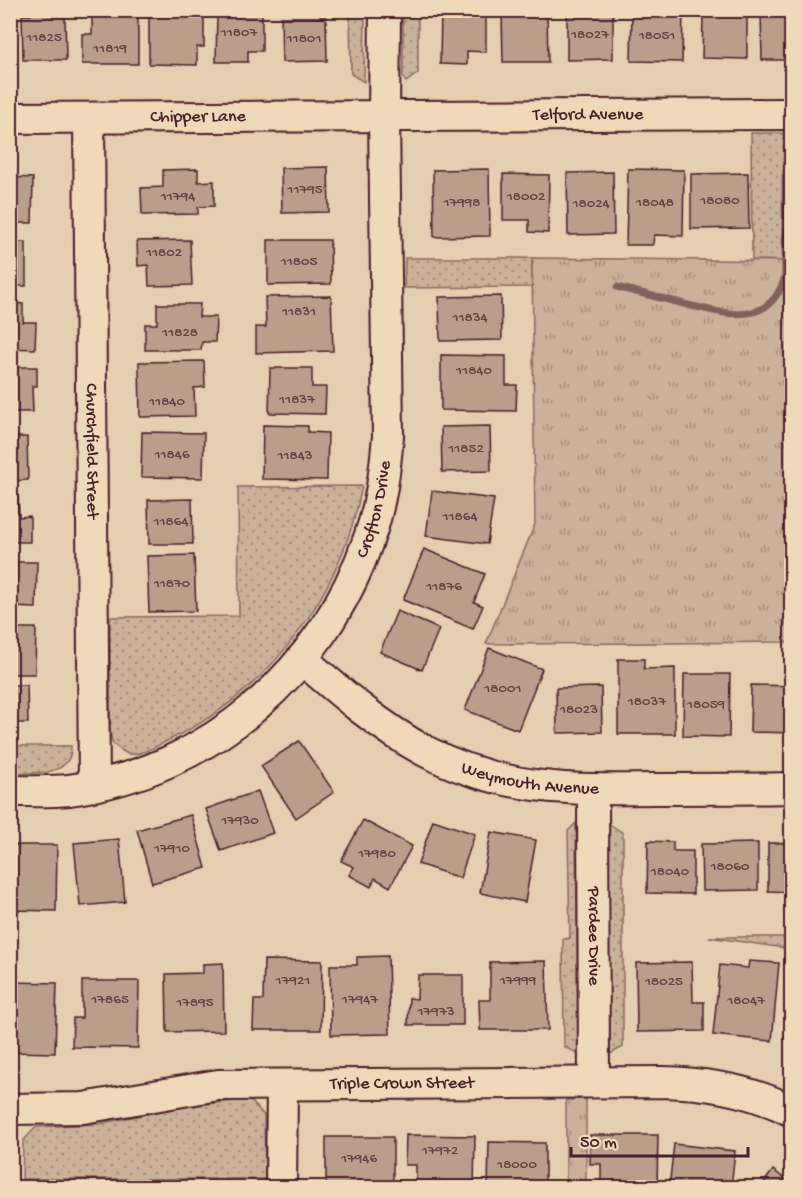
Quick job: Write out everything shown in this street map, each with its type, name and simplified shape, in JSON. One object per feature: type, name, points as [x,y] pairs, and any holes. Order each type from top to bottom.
[{"type":"street","name":"Crofton Drive","points":[[10,792],[69,790],[142,773],[180,757],[209,741],[252,711],[302,659],[330,620],[355,574],[370,536],[384,477],[388,435],[385,10]]},
{"type":"street","name":"Telford Avenue","points":[[384,117],[792,114]]},
{"type":"street","name":"Chipper Lane","points":[[10,118],[384,117]]},
{"type":"street","name":"Churchfield Street","points":[[89,118],[94,785]]},
{"type":"street","name":"Weymouth Avenue","points":[[302,659],[378,722],[402,738],[437,756],[507,781],[561,789],[593,790],[792,788]]},
{"type":"street","name":"Pardee Drive","points":[[593,790],[594,1082]]},
{"type":"street","name":"Triple Crown Street","points":[[10,1109],[83,1108],[218,1085],[672,1082],[742,1091],[792,1111]]},
{"type":"street","points":[[282,1085],[282,1188]]},
{"type":"green space","points":[[350,11],[365,11],[364,82],[351,74]]},
{"type":"green space","points":[[403,11],[418,11],[418,73],[406,82],[403,77]]},
{"type":"green space","points":[[751,133],[791,133],[791,261],[752,260]]},
{"type":"green space","points":[[405,258],[532,258],[532,287],[404,288]]},
{"type":"green space","points":[[532,258],[791,261],[791,642],[486,644],[535,524]]},
{"type":"green space","points":[[362,486],[352,525],[321,598],[299,631],[274,662],[245,690],[214,714],[179,735],[147,751],[133,754],[126,753],[113,744],[110,734],[110,617],[239,616],[238,487]]},
{"type":"green space","points":[[11,746],[71,746],[70,756],[58,769],[40,773],[11,773]]},
{"type":"green space","points":[[576,823],[577,1053],[564,1047],[563,939],[570,938],[568,831]]},
{"type":"green space","points":[[608,823],[623,833],[623,1047],[610,1054]]},
{"type":"green space","points":[[709,937],[791,937],[791,949]]},
{"type":"green space","points":[[586,1099],[586,1187],[566,1187],[566,1100]]},
{"type":"green space","points":[[244,1100],[252,1102],[264,1115],[265,1179],[22,1179],[24,1140],[36,1127],[98,1124],[181,1107]]},
{"type":"building","points":[[31,10],[56,10],[56,15],[65,15],[66,60],[23,60],[22,15],[31,15]]},
{"type":"building","points":[[92,10],[138,10],[138,64],[82,64],[82,34],[92,34]]},
{"type":"building","points":[[149,10],[204,10],[204,47],[197,47],[197,65],[149,64]]},
{"type":"building","points":[[225,10],[262,10],[262,51],[248,51],[248,62],[216,62],[217,16],[225,16]]},
{"type":"building","points":[[441,10],[486,10],[486,52],[467,51],[467,65],[440,64]]},
{"type":"building","points":[[525,10],[547,10],[548,62],[503,62],[502,15],[525,14]]},
{"type":"building","points":[[567,10],[613,10],[613,59],[567,60]]},
{"type":"building","points":[[632,10],[683,11],[682,62],[631,61]]},
{"type":"building","points":[[761,11],[792,11],[792,47],[788,47],[788,60],[762,60]]},
{"type":"building","points":[[703,14],[747,15],[747,59],[702,58]]},
{"type":"building","points":[[281,17],[326,17],[327,61],[282,62]]},
{"type":"building","points":[[328,167],[329,212],[282,213],[281,168]]},
{"type":"building","points":[[198,169],[198,182],[214,181],[214,206],[198,207],[198,214],[142,215],[141,188],[163,187],[163,170]]},
{"type":"building","points":[[489,169],[490,236],[434,237],[433,170]]},
{"type":"building","points":[[628,169],[684,170],[683,236],[654,235],[653,245],[626,245]]},
{"type":"building","points":[[613,172],[614,234],[568,235],[567,173]]},
{"type":"building","points":[[748,173],[749,228],[691,229],[691,174]]},
{"type":"building","points":[[503,174],[549,175],[548,233],[529,232],[529,220],[503,220]]},
{"type":"building","points":[[10,177],[33,178],[32,223],[10,223]]},
{"type":"building","points":[[190,240],[192,285],[149,286],[148,265],[138,266],[137,241]]},
{"type":"building","points":[[268,240],[330,240],[331,284],[268,285]]},
{"type":"building","points":[[10,242],[26,242],[26,286],[10,286]]},
{"type":"building","points":[[331,296],[333,351],[256,353],[256,327],[266,327],[265,297]]},
{"type":"building","points":[[501,296],[502,340],[440,341],[439,297]]},
{"type":"building","points":[[10,303],[23,304],[23,322],[36,322],[35,349],[10,348]]},
{"type":"building","points":[[157,304],[200,304],[199,317],[216,317],[215,342],[202,342],[201,350],[145,350],[145,324],[157,324]]},
{"type":"building","points":[[441,355],[506,356],[506,385],[517,385],[516,411],[441,410]]},
{"type":"building","points":[[204,361],[205,387],[194,388],[195,416],[140,417],[139,362]]},
{"type":"building","points":[[10,367],[37,367],[37,386],[32,386],[33,412],[10,412]]},
{"type":"building","points":[[270,368],[312,368],[312,387],[326,387],[325,414],[269,413]]},
{"type":"building","points":[[263,425],[308,426],[308,432],[328,433],[327,480],[262,479]]},
{"type":"building","points":[[490,426],[491,471],[442,472],[441,427]]},
{"type":"building","points":[[142,432],[204,433],[203,478],[141,477]]},
{"type":"building","points":[[10,437],[27,437],[28,480],[10,481]]},
{"type":"building","points":[[432,491],[494,499],[487,544],[426,536]]},
{"type":"building","points":[[18,496],[19,517],[30,516],[30,542],[10,542],[10,497]]},
{"type":"building","points":[[192,499],[193,544],[149,544],[148,500]]},
{"type":"building","points":[[424,549],[485,574],[474,602],[483,606],[473,629],[403,600]]},
{"type":"building","points":[[194,555],[196,611],[149,612],[147,556]]},
{"type":"building","points":[[10,562],[37,562],[36,608],[10,607]]},
{"type":"building","points":[[397,611],[439,629],[422,670],[380,652]]},
{"type":"building","points":[[10,624],[16,624],[16,628],[36,628],[35,674],[10,674]]},
{"type":"building","points":[[489,648],[542,669],[518,730],[465,710]]},
{"type":"building","points":[[618,659],[644,659],[644,669],[675,668],[675,734],[618,734]]},
{"type":"building","points":[[684,674],[730,674],[729,737],[683,736]]},
{"type":"building","points":[[10,685],[27,685],[28,723],[16,723],[16,741],[10,741]]},
{"type":"building","points":[[751,685],[792,686],[792,733],[750,732]]},
{"type":"building","points":[[601,687],[602,732],[557,733],[556,688]]},
{"type":"building","points":[[299,741],[334,792],[296,818],[261,766]]},
{"type":"building","points":[[258,791],[273,833],[221,851],[206,809]]},
{"type":"building","points":[[191,815],[206,868],[152,883],[137,830]]},
{"type":"building","points":[[363,820],[412,846],[390,887],[375,878],[371,887],[349,875],[354,867],[341,861]]},
{"type":"building","points":[[433,820],[475,834],[460,878],[418,864]]},
{"type":"building","points":[[491,832],[536,840],[525,902],[480,893]]},
{"type":"building","points":[[119,839],[125,902],[80,906],[74,843]]},
{"type":"building","points":[[648,841],[673,842],[673,851],[693,851],[693,894],[647,893]]},
{"type":"building","points":[[758,843],[758,890],[702,891],[701,844]]},
{"type":"building","points":[[768,843],[792,843],[792,892],[768,891]]},
{"type":"building","points":[[10,845],[57,845],[56,911],[10,910]]},
{"type":"building","points":[[388,956],[390,1034],[331,1035],[330,965],[357,965],[357,957]]},
{"type":"building","points":[[264,960],[322,961],[321,1030],[253,1030],[254,1000],[263,1000]]},
{"type":"building","points":[[546,961],[548,1030],[480,1030],[479,1000],[490,1000],[490,962]]},
{"type":"building","points":[[749,961],[779,963],[772,1041],[713,1035],[720,965],[748,968]]},
{"type":"building","points":[[692,962],[693,1002],[704,1002],[704,1031],[637,1032],[636,963]]},
{"type":"building","points":[[223,963],[224,1031],[167,1032],[166,974],[203,973],[203,964]]},
{"type":"building","points":[[418,975],[463,975],[463,1025],[408,1025],[409,998],[417,999]]},
{"type":"building","points":[[82,981],[139,981],[138,1048],[72,1047],[73,1018],[82,1018]]},
{"type":"building","points":[[10,982],[57,983],[55,1053],[10,1052]]},
{"type":"building","points":[[406,1135],[475,1136],[474,1188],[416,1188],[416,1165],[405,1165]]},
{"type":"building","points":[[590,1135],[658,1135],[657,1188],[601,1188],[601,1164],[590,1164]]},
{"type":"building","points":[[326,1137],[393,1137],[393,1181],[383,1181],[383,1188],[326,1188]]},
{"type":"building","points":[[489,1142],[545,1143],[545,1188],[488,1188]]},
{"type":"building","points":[[674,1144],[735,1151],[731,1188],[669,1188]]},
{"type":"building","points":[[773,1170],[792,1184],[792,1188],[760,1188]]},
{"type":"waterway","points":[[617,287],[699,308],[729,313],[744,314],[757,311],[768,304],[778,293],[785,276],[785,176]]}]
